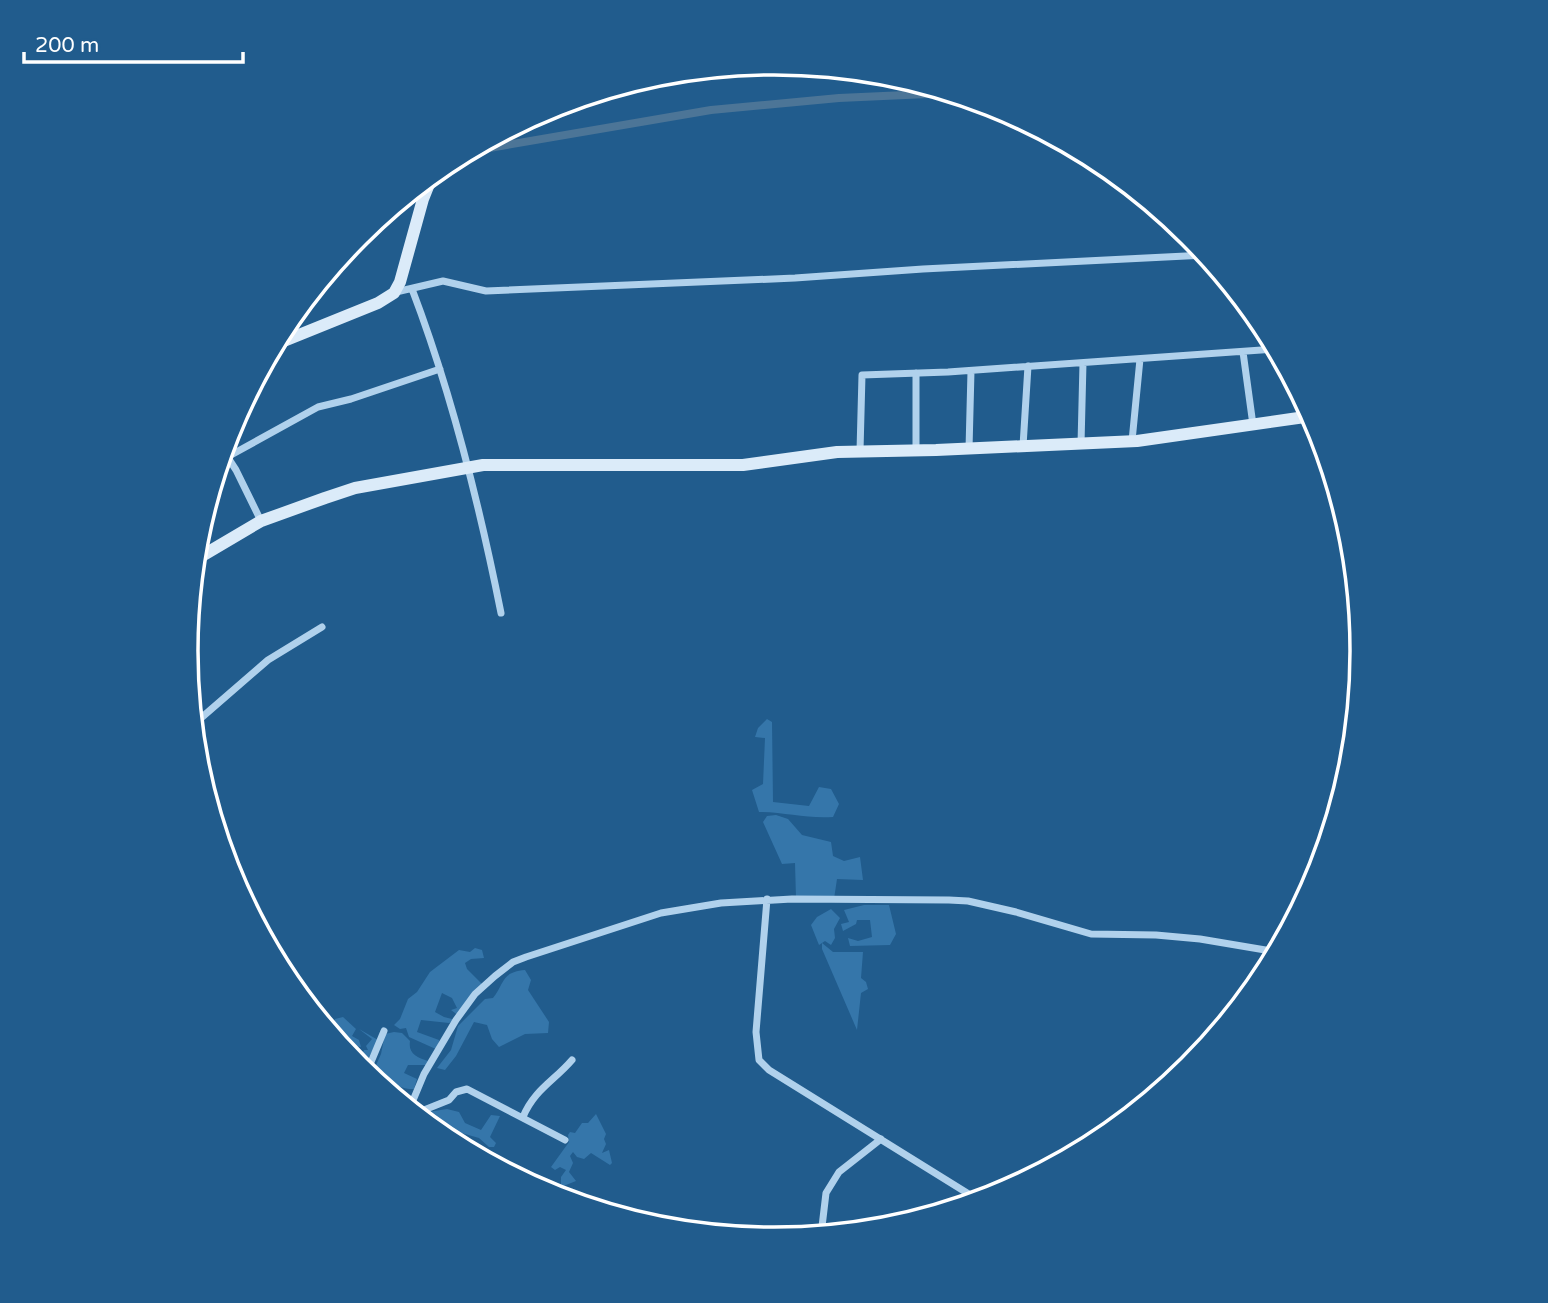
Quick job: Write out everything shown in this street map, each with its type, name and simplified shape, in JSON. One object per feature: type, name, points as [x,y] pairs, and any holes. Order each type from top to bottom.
[{"type":"main road","points":[[290,338],[379,303],[394,293],[400,282],[426,192]]},
{"type":"main road","points":[[207,553],[261,521],[355,488],[469,467],[743,465],[837,452],[969,449],[1168,438],[1300,418]]},
{"type":"street","points":[[394,293],[443,281],[486,291],[795,278],[1192,256]]},
{"type":"street","points":[[412,289],[440,369],[469,467],[501,613]]},
{"type":"street","points":[[860,451],[862,375],[971,371],[1265,350]]},
{"type":"street","points":[[1243,352],[1253,425]]},
{"type":"street","points":[[1132,441],[1140,359]]},
{"type":"street","points":[[1081,444],[1083,363]]},
{"type":"street","points":[[1023,446],[1028,366]]},
{"type":"street","points":[[235,448],[318,407],[351,399],[440,369]]},
{"type":"street","points":[[969,449],[971,371]]},
{"type":"street","points":[[916,373],[916,450]]},
{"type":"street","points":[[230,462],[261,521]]},
{"type":"street","points":[[202,717],[268,660],[322,627]]},
{"type":"street","points":[[413,1101],[424,1074],[456,1020],[475,994],[513,962],[693,906],[767,899],[916,898],[968,901],[1091,934],[1167,936],[1266,951]]},
{"type":"street","points":[[767,899],[757,1032],[759,1060],[769,1070],[968,1194]]},
{"type":"street","points":[[371,1063],[384,1031]]},
{"type":"street","points":[[523,1117],[529,1103],[552,1077],[572,1060]]},
{"type":"street","points":[[424,1110],[449,1100],[456,1092],[467,1089],[565,1140]]},
{"type":"street","points":[[822,1226],[826,1193],[839,1172],[881,1139]]},
{"type":"shaded area","points":[[767,719],[772,722],[773,802],[809,806],[819,787],[831,789],[839,804],[833,817],[759,812],[752,790],[763,784],[765,738],[755,737],[758,728]]},
{"type":"shaded area","points":[[776,815],[788,819],[802,835],[831,842],[833,856],[844,861],[860,857],[863,880],[837,879],[834,899],[796,898],[795,863],[782,864],[763,822],[767,816]]},
{"type":"shaded area","points":[[864,905],[889,905],[896,934],[890,945],[850,946],[848,938],[858,941],[872,937],[870,920],[857,920],[856,924],[843,931],[841,924],[849,922],[844,910]]},
{"type":"shaded area","points":[[831,909],[840,918],[834,929],[835,938],[831,945],[825,941],[819,945],[811,925],[817,917]]},
{"type":"shaded area","points":[[822,943],[833,952],[863,952],[861,978],[868,989],[861,993],[857,1030],[822,949]]},
{"type":"shaded area","points":[[475,948],[482,950],[484,958],[471,959],[465,963],[467,969],[484,986],[459,1016],[451,1010],[457,1008],[452,998],[442,993],[435,1012],[456,1020],[449,1023],[421,1020],[417,1032],[439,1040],[438,1050],[409,1037],[406,1028],[400,1029],[394,1025],[400,1019],[408,999],[417,992],[430,972],[459,950],[470,952]]},
{"type":"shaded area","points":[[525,970],[531,980],[528,990],[549,1022],[548,1033],[525,1034],[499,1047],[492,1039],[487,1025],[474,1022],[456,1056],[445,1070],[437,1068],[451,1050],[458,1026],[485,999],[493,998],[507,976]]},
{"type":"shaded area","points":[[343,1017],[356,1029],[352,1036],[359,1040],[361,1047],[355,1046],[334,1022],[335,1019]]},
{"type":"shaded area","points":[[359,1029],[378,1040],[368,1060],[362,1054],[364,1050],[368,1050],[366,1046],[372,1039]]},
{"type":"shaded area","points":[[402,1033],[410,1041],[410,1049],[414,1054],[428,1061],[426,1065],[408,1065],[404,1073],[417,1079],[414,1089],[393,1084],[375,1067],[385,1034]]},
{"type":"shaded area","points":[[447,1109],[459,1112],[465,1123],[481,1130],[491,1115],[500,1116],[490,1137],[496,1143],[494,1147],[489,1147],[479,1138],[454,1131],[428,1112]]},
{"type":"shaded area","points":[[596,1114],[606,1134],[602,1153],[609,1150],[612,1163],[610,1165],[591,1153],[584,1159],[573,1152],[570,1156],[573,1163],[569,1172],[576,1181],[561,1187],[561,1177],[566,1170],[560,1167],[555,1170],[551,1167],[569,1142],[570,1132],[575,1133],[582,1123],[588,1123]]},
{"type":"waterway","points":[[496,147],[711,110],[839,98],[920,94]]}]
